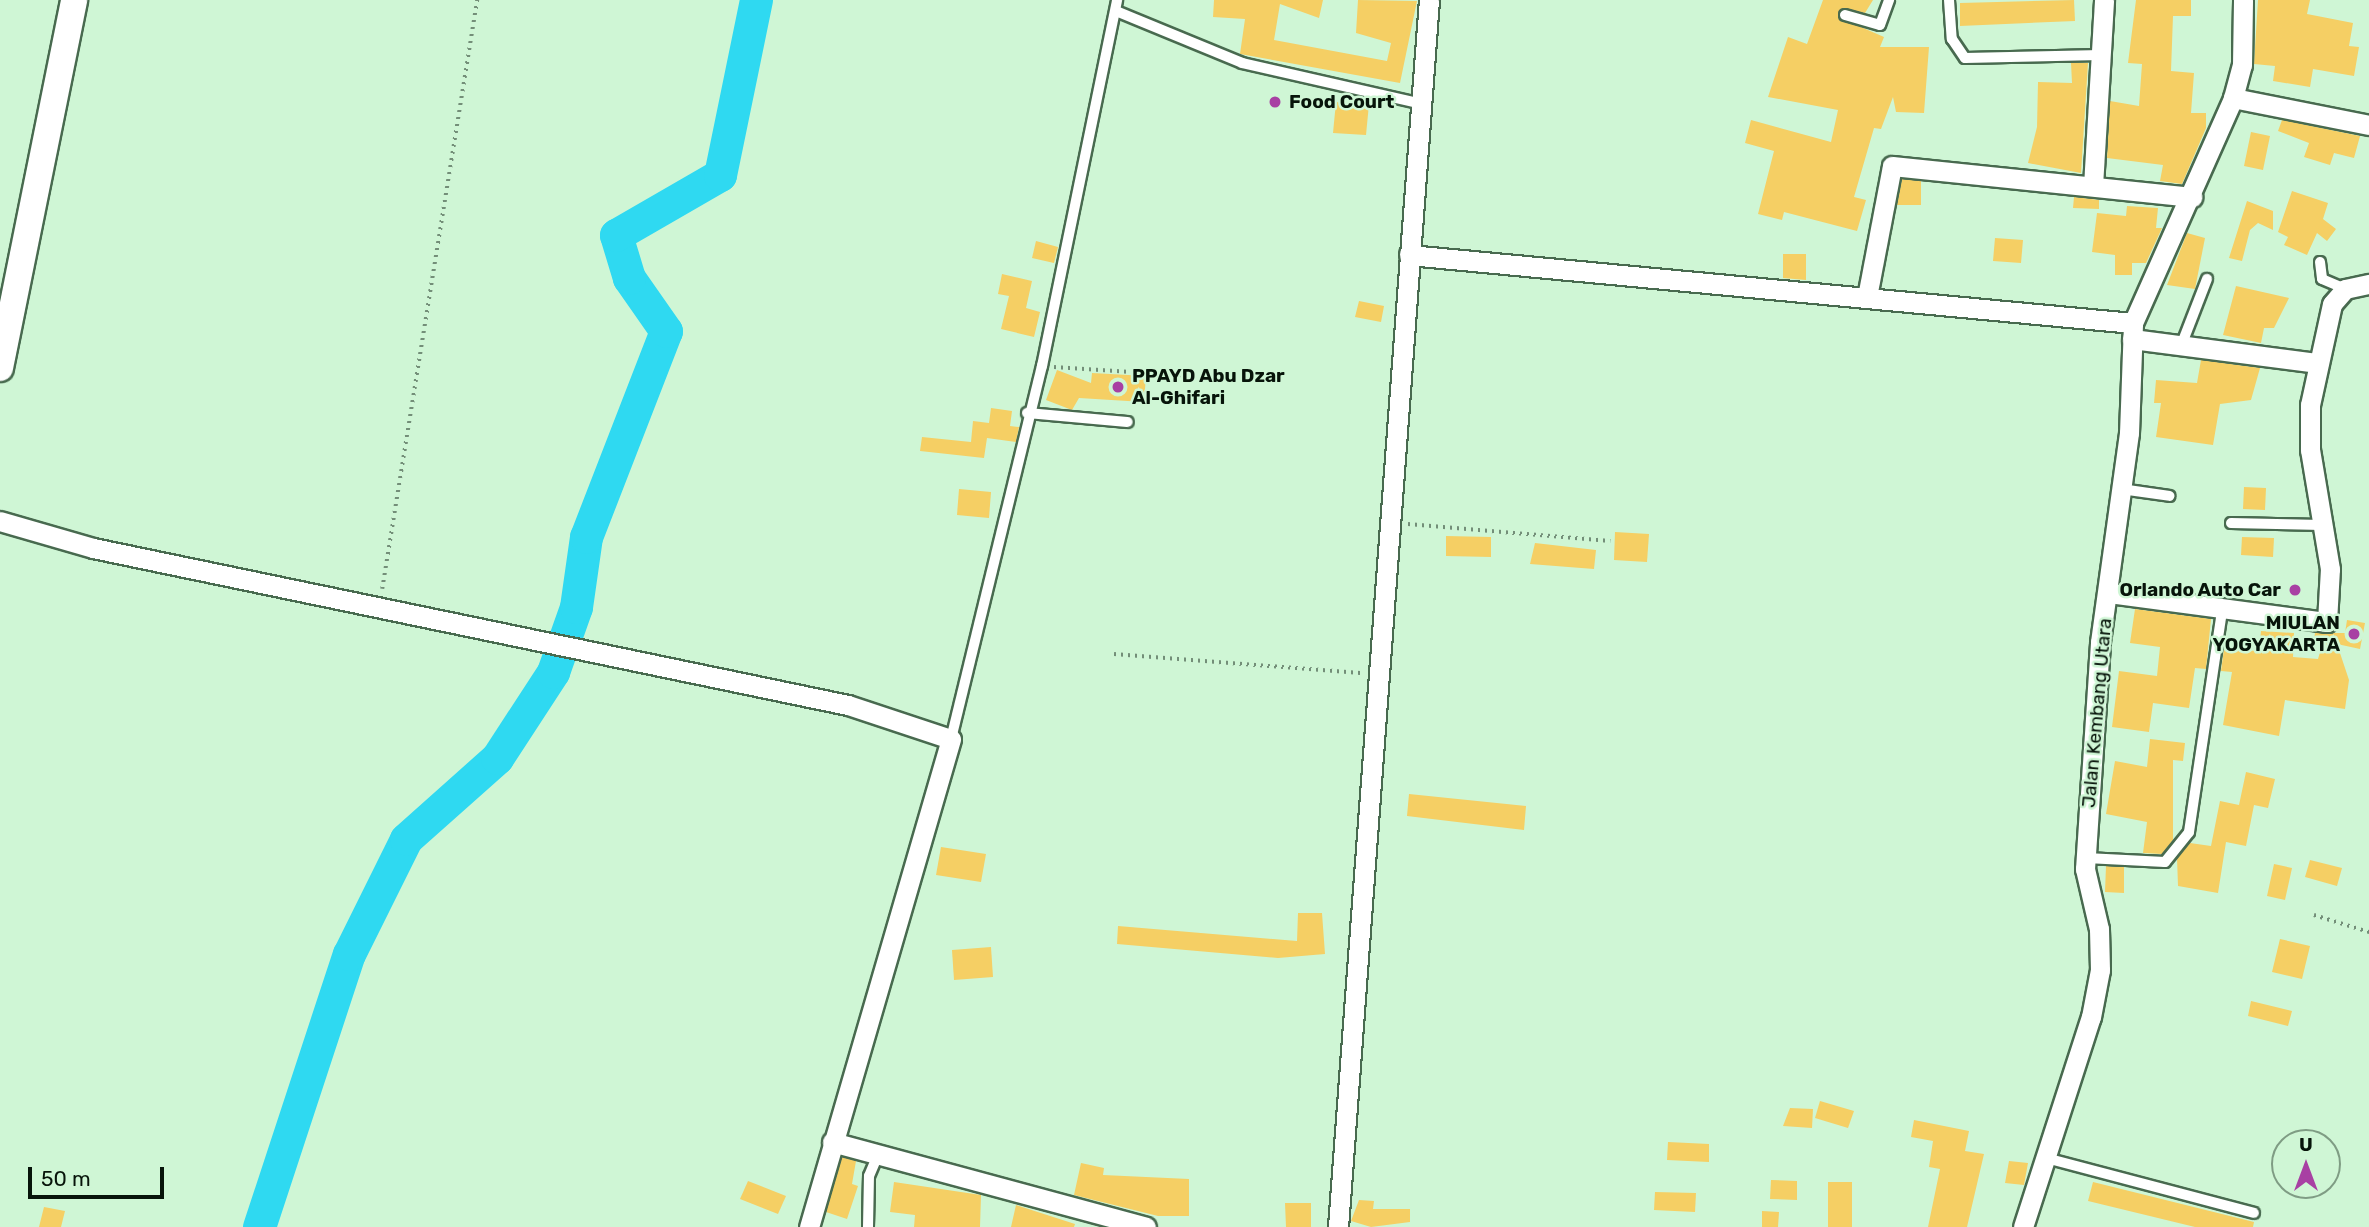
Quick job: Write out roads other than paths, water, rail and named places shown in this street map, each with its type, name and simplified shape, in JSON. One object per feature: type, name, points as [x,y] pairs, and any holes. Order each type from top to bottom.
[{"type":"street","points":[[0,368],[74,0]]},
{"type":"street","points":[[1338,1227],[1388,522],[1429,0]]},
{"type":"street","points":[[2093,186],[2104,0]]},
{"type":"street","name":"Jalan Kembang Utara","points":[[2023,1227],[2046,1158],[2099,970],[2086,858],[2100,642],[2109,593],[2121,489],[2133,331],[2233,99],[2244,0]]},
{"type":"street","points":[[2233,99],[2369,125]]},
{"type":"street","points":[[1867,297],[1892,166],[2192,197]]},
{"type":"street","points":[[1409,255],[1867,297],[2133,331],[2181,346],[2318,363]]},
{"type":"street","points":[[2109,593],[2327,622],[2332,593],[2310,450],[2318,363],[2323,323],[2345,289],[2369,284]]},
{"type":"street","points":[[0,520],[93,548],[552,639],[848,705],[951,739],[809,1227]]},
{"type":"street","points":[[832,1142],[880,1152],[1146,1227]]},
{"type":"lane","points":[[1845,15],[1880,25],[1889,0]]},
{"type":"lane","points":[[1949,0],[1952,39],[1965,58],[2101,55]]},
{"type":"lane","points":[[951,739],[1027,413],[1042,366],[1117,5],[1242,63],[1422,104]]},
{"type":"lane","points":[[2320,262],[2322,278],[2345,289]]},
{"type":"lane","points":[[2181,346],[2207,279]]},
{"type":"lane","points":[[1027,413],[1128,422]]},
{"type":"lane","points":[[2121,489],[2170,496]]},
{"type":"lane","points":[[2231,523],[2322,525]]},
{"type":"lane","points":[[2086,858],[2165,862],[2189,832],[2222,610]]},
{"type":"lane","points":[[868,1227],[869,1176],[880,1152]]},
{"type":"lane","points":[[2046,1158],[2253,1213]]},
{"type":"waterway","points":[[259,1227],[349,954],[406,839],[497,758],[553,672],[576,607],[586,537],[666,331],[629,278],[616,235],[720,175],[756,0]]},
{"type":"place","name":"Food Court","points":[[1275,102]]},
{"type":"place","name":"PPAYD Abu Dzar Al-Ghifari","points":[[1118,387]]},
{"type":"place","name":"Orlando Auto Car","points":[[2295,590]]},
{"type":"place","name":"MIULAN YOGYAKARTA","points":[[2354,634]]}]
